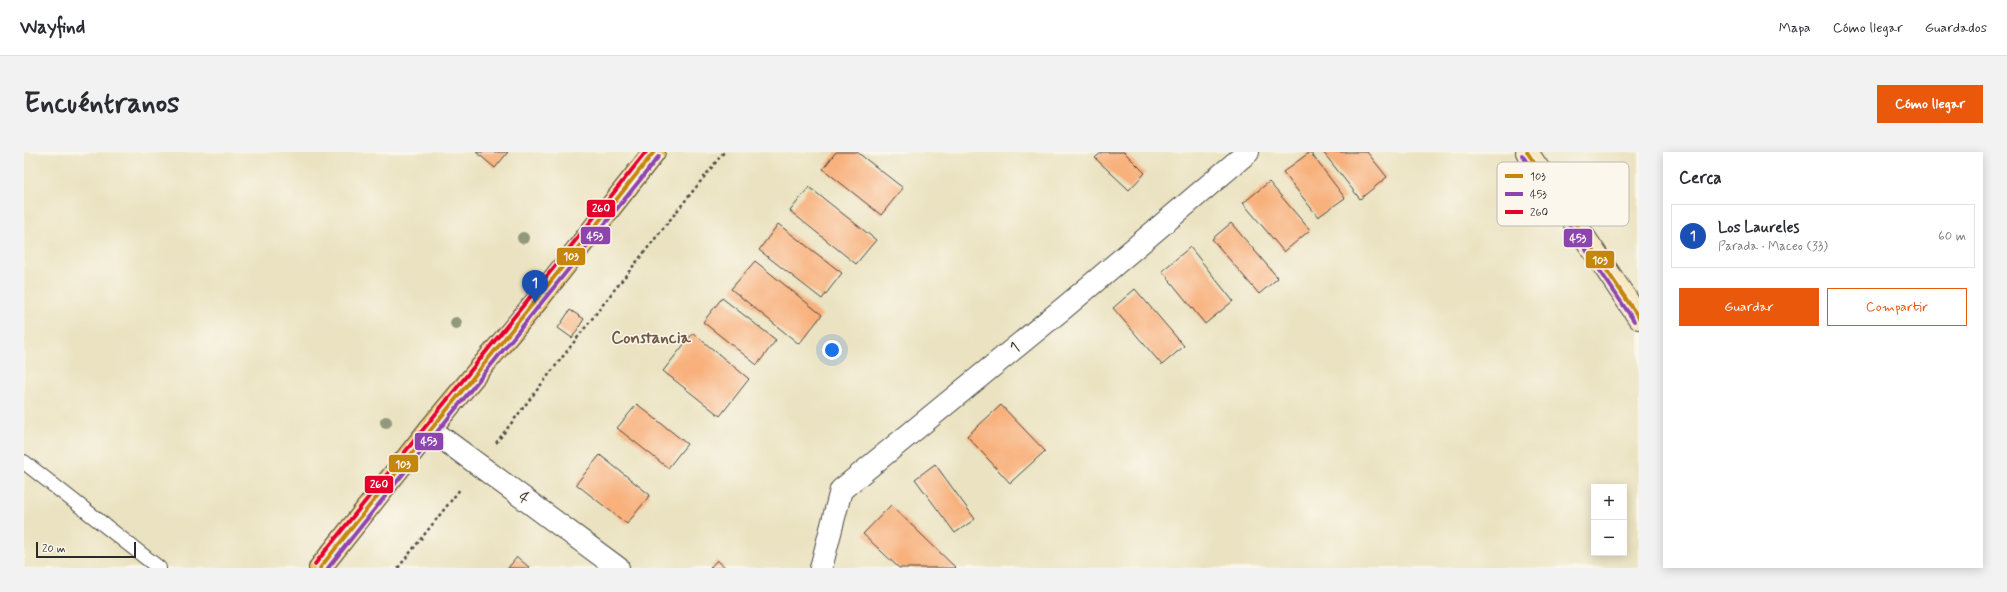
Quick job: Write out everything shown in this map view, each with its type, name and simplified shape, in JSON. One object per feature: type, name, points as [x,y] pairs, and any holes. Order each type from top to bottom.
[{"type":"main road","points":[[320,568],[430,429],[535,303],[654,152]]},
{"type":"street","name":"1","points":[[821,568],[841,490],[1065,307],[1248,152]]},
{"type":"street","points":[[1527,152],[1534,162]]},
{"type":"street","points":[[1577,226],[1639,318]]},
{"type":"street","name":"4","points":[[430,429],[618,568]]},
{"type":"lane","points":[[24,462],[159,568]]},
{"type":"path","points":[[398,568],[479,466],[615,289],[724,152]]},
{"type":"building","points":[[476,152],[508,152],[495,168]]},
{"type":"building","points":[[836,152],[857,152],[903,188],[881,215],[823,169]]},
{"type":"building","points":[[1102,152],[1124,152],[1145,173],[1129,190],[1095,158]]},
{"type":"building","points":[[1310,152],[1345,198],[1318,217],[1283,172]]},
{"type":"building","points":[[1323,152],[1367,152],[1387,177],[1360,199]]},
{"type":"building","points":[[1269,182],[1310,230],[1284,252],[1243,203]]},
{"type":"building","points":[[809,187],[876,240],[856,264],[790,211]]},
{"type":"building","points":[[1231,223],[1278,278],[1259,294],[1212,239]]},
{"type":"building","points":[[778,224],[842,273],[822,299],[759,250]]},
{"type":"building","points":[[1190,247],[1233,301],[1205,324],[1162,271]]},
{"type":"building","points":[[755,261],[822,315],[799,344],[731,289]]},
{"type":"building","points":[[1135,289],[1184,346],[1162,365],[1113,308]]},
{"type":"building","points":[[722,298],[776,340],[757,365],[703,322]]},
{"type":"building","points":[[570,310],[584,319],[572,338],[558,328]]},
{"type":"building","points":[[693,333],[749,379],[720,416],[663,371]]},
{"type":"building","points":[[637,404],[687,444],[668,468],[617,428]]},
{"type":"building","points":[[1001,405],[1045,451],[1010,483],[967,436]]},
{"type":"building","points":[[600,455],[650,495],[627,524],[576,484]]},
{"type":"building","points":[[935,464],[975,519],[955,533],[915,479]]},
{"type":"building","points":[[891,505],[956,568],[899,568],[863,534]]},
{"type":"building","points":[[517,557],[530,568],[508,568]]},
{"type":"building","points":[[717,560],[726,568],[710,568]]},
{"type":"transit line","name":"260","points":[[315,564],[646,152]]},
{"type":"transit line","name":"103","points":[[320,568],[654,152]]},
{"type":"transit line","name":"103","points":[[1527,152],[1534,162]]},
{"type":"transit line","name":"453","points":[[1522,155],[1527,162]]},
{"type":"transit line","name":"453","points":[[328,568],[659,156]]},
{"type":"transit line","name":"453","points":[[1570,226],[1634,321]]},
{"type":"transit line","name":"103","points":[[1577,226],[1639,318]]},
{"type":"place","name":"Los Laureles","points":[[535,303]]},
{"type":"district","name":"Constancia","points":[[651,338]]}]
